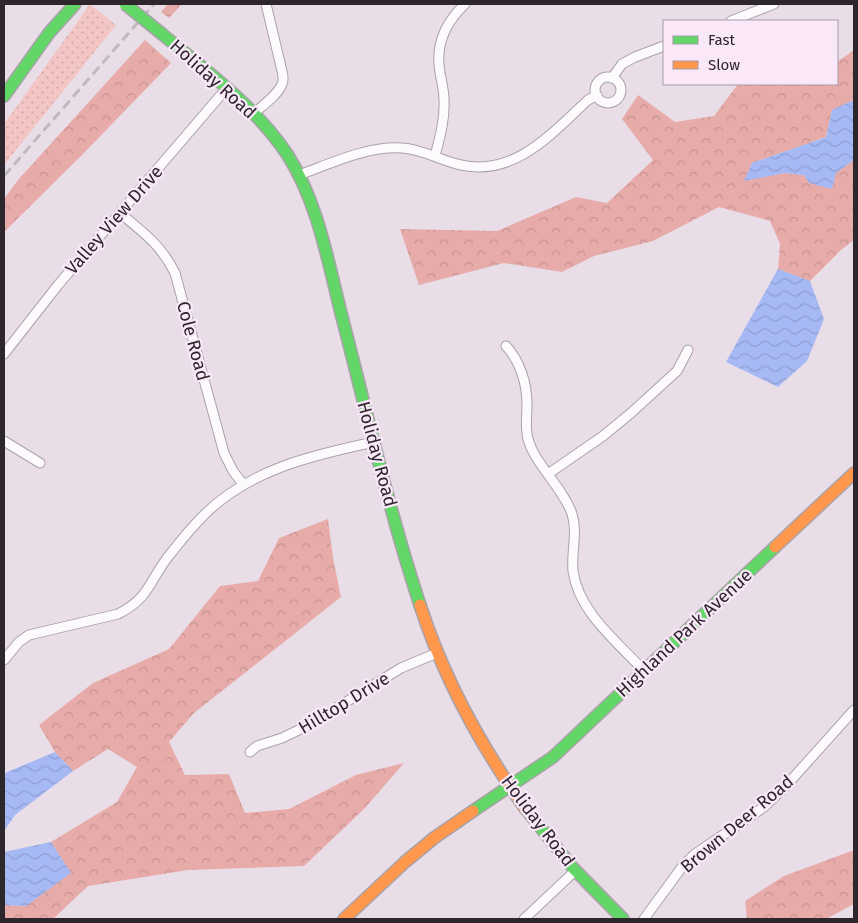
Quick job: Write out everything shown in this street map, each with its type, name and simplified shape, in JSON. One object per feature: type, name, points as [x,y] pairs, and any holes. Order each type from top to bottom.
[{"type":"street","points":[[49,33],[64,4]]},
{"type":"street","points":[[4,96],[49,33],[75,4]]},
{"type":"street","name":"Holiday Road","points":[[118,4],[124,4],[162,34],[253,114],[279,144],[299,174],[310,199],[322,240],[405,560],[437,653],[469,720],[509,786],[543,833],[575,870],[623,919]]},
{"type":"street","points":[[253,114],[273,96],[282,84],[282,71],[266,4]]},
{"type":"street","points":[[435,156],[444,118],[444,99],[439,65],[442,38],[448,25],[465,4]]},
{"type":"street","points":[[734,20],[774,4]]},
{"type":"street","points":[[612,78],[622,64],[663,46]]},
{"type":"street","points":[[612,78],[618,82],[621,89],[619,97],[613,102],[605,102],[597,95],[596,89],[599,81],[612,78]]},
{"type":"street","name":"Valley View Drive","points":[[4,354],[58,285],[226,89]]},
{"type":"street","points":[[299,174],[371,150],[387,148],[416,150],[463,166],[480,167],[513,161],[538,146],[588,100],[597,95]]},
{"type":"street","name":"Cole Road","points":[[120,212],[159,247],[168,258],[175,273],[224,453],[233,471],[243,484]]},
{"type":"street","points":[[506,346],[515,356],[524,378],[528,439],[572,514],[575,528],[572,546],[573,569],[578,590],[584,604],[594,618],[644,671]]},
{"type":"street","points":[[548,474],[603,436],[631,413],[676,371],[688,350]]},
{"type":"street","points":[[4,441],[40,464]]},
{"type":"street","points":[[4,660],[19,642],[29,635],[118,614],[129,609],[148,590],[168,556],[205,514],[243,484],[276,468],[294,462],[374,442]]},
{"type":"street","name":"Highland Park Avenue","points":[[344,919],[405,862],[434,838],[553,757],[854,473]]},
{"type":"street","name":"Hilltop Drive","points":[[250,752],[257,746],[282,738],[309,725],[401,668],[437,653]]},
{"type":"street","name":"Brown Deer Road","points":[[644,919],[682,867],[696,854],[758,811],[784,788],[854,710]]},
{"type":"street","points":[[524,919],[575,870]]},
{"type":"shaded area","points":[[90,4],[116,25],[4,165],[4,124]]},
{"type":"green space","points":[[168,4],[182,4],[169,18],[161,12]]},
{"type":"green space","points":[[145,40],[171,63],[4,232],[4,199],[18,180]]},
{"type":"green space","points":[[854,50],[854,100],[832,110],[826,137],[752,163],[745,180],[785,173],[804,175],[809,183],[836,173],[854,160],[854,240],[841,250],[810,281],[778,269],[780,244],[770,221],[719,207],[653,241],[594,256],[562,272],[504,263],[419,285],[400,229],[497,231],[576,197],[607,203],[653,160],[622,119],[638,95],[675,122],[714,116],[737,85],[838,85],[838,61]]},
{"type":"green space","points":[[328,519],[341,597],[194,713],[169,742],[185,775],[229,774],[245,813],[289,809],[356,775],[404,763],[365,808],[304,866],[188,870],[88,886],[53,919],[4,919],[4,905],[26,906],[70,873],[51,842],[117,802],[137,767],[108,749],[73,771],[55,752],[39,725],[93,683],[169,649],[220,586],[258,581],[279,538]]},
{"type":"green space","points":[[854,850],[854,904],[826,919],[747,919],[745,901],[784,876]]},
{"type":"water","points":[[854,100],[854,160],[836,173],[832,189],[809,183],[804,175],[785,173],[744,181],[752,163],[826,137],[832,110]]},
{"type":"water","points":[[778,269],[810,281],[824,319],[807,361],[778,387],[726,362]]},
{"type":"water","points":[[55,752],[73,771],[15,815],[4,831],[4,775],[7,772]]},
{"type":"water","points":[[51,842],[71,873],[26,906],[4,905],[4,852]]},
{"type":"railway","points":[[4,176],[154,4]]},
{"type":"traffic: fast","points":[[4,96],[49,33],[75,4]]},
{"type":"traffic: fast","points":[[125,4],[162,34]]},
{"type":"traffic: fast","points":[[162,34],[229,90],[260,120],[287,154],[307,192],[327,254],[388,498],[420,605]]},
{"type":"traffic: fast","points":[[473,811],[553,757],[775,547]]},
{"type":"traffic: fast","points":[[525,808],[573,868],[623,919]]},
{"type":"traffic: slow","points":[[775,547],[854,473]]},
{"type":"traffic: slow","points":[[420,605],[440,659],[465,711],[478,736],[525,808]]},
{"type":"traffic: slow","points":[[344,919],[405,862],[434,838],[473,811]]}]
